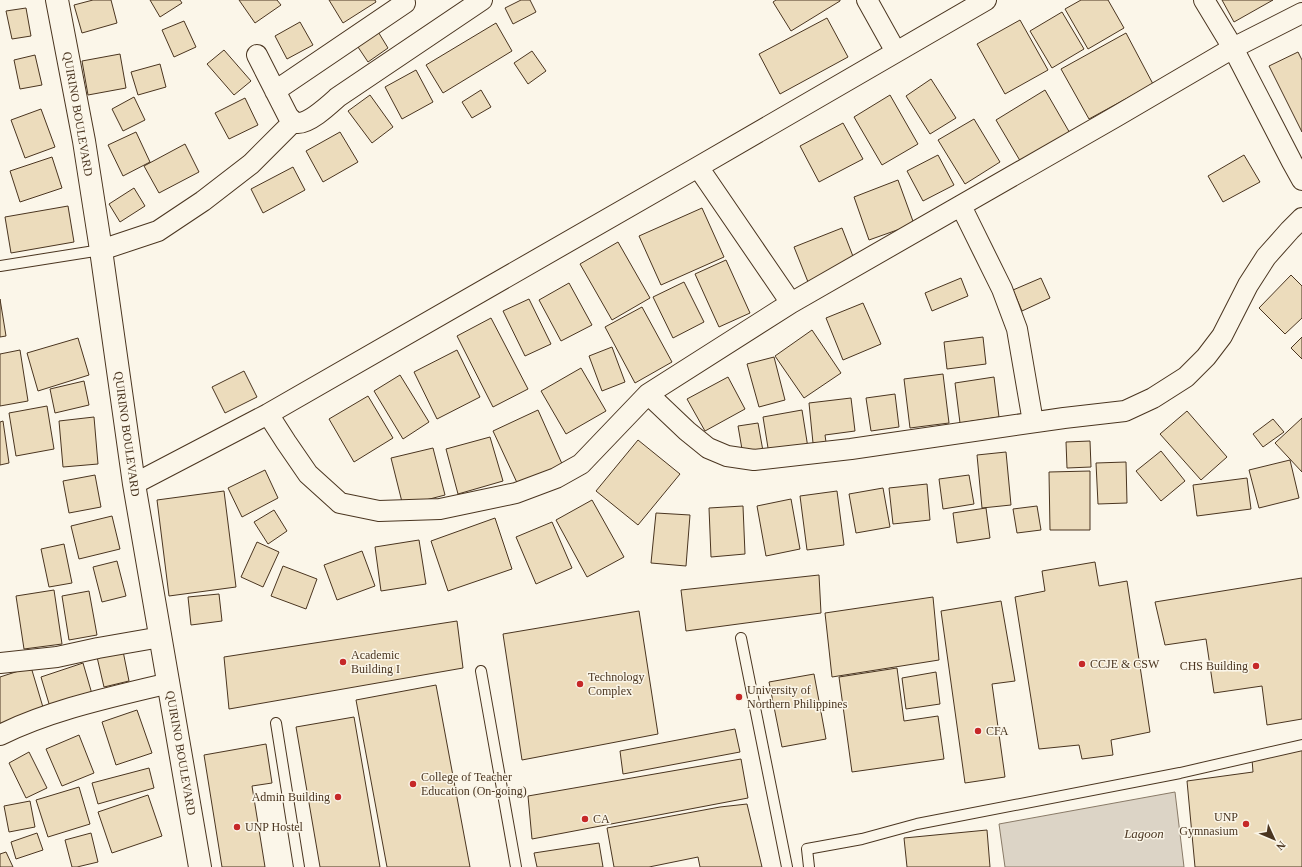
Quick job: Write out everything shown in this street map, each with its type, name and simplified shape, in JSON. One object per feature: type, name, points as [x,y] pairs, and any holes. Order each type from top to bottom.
[{"type":"main road","name":"QUIRINO BOULEVARD","points":[[58,0],[84,141],[134,484],[200,867]]},
{"type":"street","points":[[257,55],[288,116],[293,122],[299,123],[317,115],[338,97],[482,0]]},
{"type":"street","points":[[867,0],[896,52]]},
{"type":"street","points":[[134,484],[268,414],[986,0]]},
{"type":"street","points":[[1204,0],[1233,48],[1302,180]]},
{"type":"street","points":[[275,91],[406,3]]},
{"type":"street","points":[[268,414],[308,474],[340,503],[379,511],[440,509],[516,493],[556,478],[581,464],[648,394],[791,303],[1233,48],[1302,13]]},
{"type":"street","points":[[101,250],[158,231],[251,164],[293,122]]},
{"type":"street","points":[[698,167],[791,303]]},
{"type":"street","points":[[961,206],[1002,289],[1017,329],[1033,422]]},
{"type":"street","points":[[648,394],[687,431],[708,448],[727,456],[754,460],[851,449],[1033,422],[1125,411],[1153,398],[1186,377],[1206,357],[1222,336],[1248,285],[1266,257],[1302,218]]},
{"type":"street","points":[[0,664],[57,657],[161,637]]},
{"type":"street","points":[[0,735],[15,727],[56,712],[169,683]]},
{"type":"lane","points":[[0,266],[101,250]]},
{"type":"lane","points":[[741,638],[787,867]]},
{"type":"lane","points":[[481,672],[516,867]]},
{"type":"lane","points":[[276,723],[299,867]]},
{"type":"lane","points":[[809,867],[807,849],[862,839],[917,824],[1180,773],[1302,745]]},
{"type":"water","name":"Lagoon","points":[[1175,792],[1184,867],[1005,867],[999,824]]},
{"type":"building","points":[[93,0],[111,0],[117,23],[82,33],[74,5]]},
{"type":"building","points":[[150,0],[180,0],[182,3],[160,17]]},
{"type":"building","points":[[239,0],[277,0],[281,5],[255,23]]},
{"type":"building","points":[[329,0],[375,0],[376,2],[343,23]]},
{"type":"building","points":[[521,0],[530,0],[536,12],[513,24],[505,8]]},
{"type":"building","points":[[776,0],[840,1],[791,31],[773,2]]},
{"type":"building","points":[[1081,0],[1108,0],[1124,28],[1088,49],[1065,9]]},
{"type":"building","points":[[1222,0],[1273,0],[1234,22]]},
{"type":"building","points":[[26,8],[31,36],[12,39],[6,11]]},
{"type":"building","points":[[1062,12],[1084,49],[1052,68],[1030,31]]},
{"type":"building","points":[[827,18],[848,57],[780,94],[759,54]]},
{"type":"building","points":[[1020,20],[1048,70],[1005,94],[977,44]]},
{"type":"building","points":[[184,21],[196,47],[174,57],[162,30]]},
{"type":"building","points":[[300,22],[313,45],[287,59],[275,36]]},
{"type":"building","points":[[496,23],[512,51],[443,93],[426,65]]},
{"type":"building","points":[[377,30],[388,48],[368,62],[356,44]]},
{"type":"building","points":[[1126,33],[1153,84],[1089,119],[1061,69]]},
{"type":"building","points":[[224,50],[251,81],[234,95],[207,64]]},
{"type":"building","points":[[532,51],[546,71],[528,84],[514,63]]},
{"type":"building","points":[[1298,52],[1302,60],[1302,132],[1269,66]]},
{"type":"building","points":[[120,54],[126,88],[88,95],[82,61]]},
{"type":"building","points":[[35,55],[42,85],[20,89],[14,60]]},
{"type":"building","points":[[160,64],[166,87],[138,95],[131,72]]},
{"type":"building","points":[[416,70],[433,102],[402,119],[385,87]]},
{"type":"building","points":[[931,79],[956,118],[930,134],[906,96]]},
{"type":"building","points":[[481,90],[491,107],[472,118],[462,102]]},
{"type":"building","points":[[1045,90],[1071,135],[1022,164],[996,120]]},
{"type":"building","points":[[370,95],[393,127],[372,143],[348,111]]},
{"type":"building","points":[[890,95],[918,144],[882,165],[854,117]]},
{"type":"building","points":[[134,97],[145,120],[123,131],[112,109]]},
{"type":"building","points":[[245,98],[258,125],[229,139],[215,113]]},
{"type":"building","points":[[41,109],[55,147],[25,158],[11,120]]},
{"type":"building","points":[[974,119],[1000,162],[965,184],[938,140]]},
{"type":"building","points":[[843,123],[863,159],[819,182],[800,146]]},
{"type":"building","points":[[136,132],[150,162],[123,176],[108,145]]},
{"type":"building","points":[[340,132],[358,162],[323,182],[306,151]]},
{"type":"building","points":[[185,144],[199,172],[159,193],[144,166]]},
{"type":"building","points":[[938,155],[954,185],[923,201],[907,171]]},
{"type":"building","points":[[1244,155],[1260,182],[1223,202],[1208,176]]},
{"type":"building","points":[[52,157],[62,188],[20,202],[10,171]]},
{"type":"building","points":[[293,167],[305,190],[263,213],[251,189]]},
{"type":"building","points":[[898,180],[914,224],[869,240],[854,197]]},
{"type":"building","points":[[134,188],[145,206],[120,222],[109,204]]},
{"type":"building","points":[[68,206],[74,242],[11,253],[5,217]]},
{"type":"building","points":[[702,208],[724,257],[661,285],[639,236]]},
{"type":"building","points":[[842,228],[856,264],[808,282],[794,247]]},
{"type":"building","points":[[618,242],[650,298],[612,320],[580,264]]},
{"type":"building","points":[[726,260],[750,313],[719,327],[695,274]]},
{"type":"building","points":[[1291,275],[1302,286],[1302,318],[1285,334],[1259,308]]},
{"type":"building","points":[[961,278],[968,296],[932,311],[925,293]]},
{"type":"building","points":[[1041,278],[1050,298],[1022,311],[1013,290]]},
{"type":"building","points":[[684,282],[704,322],[673,338],[653,297]]},
{"type":"building","points":[[569,283],[592,325],[561,341],[539,300]]},
{"type":"building","points":[[0,299],[6,336],[0,337]]},
{"type":"building","points":[[529,299],[551,344],[525,356],[503,311]]},
{"type":"building","points":[[863,303],[881,344],[843,360],[826,318]]},
{"type":"building","points":[[642,307],[672,362],[635,383],[605,327]]},
{"type":"building","points":[[491,318],[528,389],[493,407],[457,336]]},
{"type":"building","points":[[812,330],[841,373],[804,398],[775,356]]},
{"type":"building","points":[[983,337],[986,364],[947,369],[944,342]]},
{"type":"building","points":[[1302,337],[1302,359],[1291,348]]},
{"type":"building","points":[[78,338],[89,375],[38,391],[27,353]]},
{"type":"building","points":[[612,347],[625,382],[602,391],[589,356]]},
{"type":"building","points":[[20,350],[28,401],[0,406],[0,354]]},
{"type":"building","points":[[457,350],[480,397],[437,419],[414,372]]},
{"type":"building","points":[[774,357],[785,400],[759,407],[747,364]]},
{"type":"building","points":[[581,368],[606,411],[566,434],[541,391]]},
{"type":"building","points":[[244,371],[257,397],[225,413],[212,387]]},
{"type":"building","points":[[943,374],[949,423],[910,428],[904,379]]},
{"type":"building","points":[[400,375],[429,422],[403,439],[374,391]]},
{"type":"building","points":[[728,377],[745,409],[705,431],[687,399]]},
{"type":"building","points":[[994,377],[999,417],[960,423],[955,383]]},
{"type":"building","points":[[84,381],[89,405],[55,413],[50,389]]},
{"type":"building","points":[[895,394],[899,427],[871,431],[866,398]]},
{"type":"building","points":[[368,396],[393,438],[354,462],[329,419]]},
{"type":"building","points":[[851,398],[855,431],[825,435],[826,442],[813,443],[809,403]]},
{"type":"building","points":[[47,406],[54,449],[16,456],[9,413]]},
{"type":"building","points":[[538,410],[563,466],[519,487],[493,431]]},
{"type":"building","points":[[802,410],[808,448],[769,454],[763,417]]},
{"type":"building","points":[[1187,411],[1227,457],[1201,480],[1160,434]]},
{"type":"building","points":[[94,417],[98,464],[63,467],[59,421]]},
{"type":"building","points":[[1302,418],[1302,472],[1275,443]]},
{"type":"building","points":[[1273,419],[1284,432],[1263,447],[1253,434]]},
{"type":"building","points":[[3,421],[9,463],[0,465],[0,422]]},
{"type":"building","points":[[758,423],[763,451],[743,455],[738,426]]},
{"type":"building","points":[[490,437],[503,481],[458,494],[446,449]]},
{"type":"building","points":[[638,440],[680,474],[638,525],[596,491]]},
{"type":"building","points":[[1090,441],[1091,467],[1067,468],[1066,442]]},
{"type":"building","points":[[433,448],[445,495],[403,506],[391,458]]},
{"type":"building","points":[[1161,451],[1185,481],[1161,501],[1136,471]]},
{"type":"building","points":[[1006,452],[1011,505],[982,508],[977,455]]},
{"type":"building","points":[[1290,460],[1299,498],[1259,508],[1249,470]]},
{"type":"building","points":[[1126,462],[1127,503],[1098,504],[1096,463]]},
{"type":"building","points":[[265,470],[278,498],[242,517],[228,488]]},
{"type":"building","points":[[1090,471],[1090,530],[1050,530],[1049,472]]},
{"type":"building","points":[[95,475],[101,507],[69,513],[63,481]]},
{"type":"building","points":[[969,475],[974,504],[943,509],[939,479]]},
{"type":"building","points":[[1247,478],[1251,509],[1197,516],[1193,485]]},
{"type":"building","points":[[927,484],[930,520],[893,524],[889,488]]},
{"type":"building","points":[[883,488],[890,527],[856,533],[849,494]]},
{"type":"building","points":[[224,491],[236,587],[169,596],[157,500]]},
{"type":"building","points":[[837,491],[844,545],[807,550],[800,496]]},
{"type":"building","points":[[791,499],[800,549],[766,556],[757,506]]},
{"type":"building","points":[[592,500],[624,557],[587,577],[556,520]]},
{"type":"building","points":[[743,506],[745,554],[711,557],[709,508]]},
{"type":"building","points":[[1037,506],[1041,530],[1017,533],[1013,509]]},
{"type":"building","points":[[986,508],[990,538],[957,543],[953,513]]},
{"type":"building","points":[[274,510],[287,531],[268,544],[254,522]]},
{"type":"building","points":[[656,513],[690,515],[686,566],[651,563]]},
{"type":"building","points":[[112,516],[120,549],[79,559],[71,526]]},
{"type":"building","points":[[495,518],[512,569],[448,591],[431,541]]},
{"type":"building","points":[[552,522],[572,568],[536,584],[516,537]]},
{"type":"building","points":[[419,540],[426,584],[381,591],[375,547]]},
{"type":"building","points":[[257,542],[279,552],[263,587],[241,577]]},
{"type":"building","points":[[64,544],[72,583],[49,587],[41,549]]},
{"type":"building","points":[[362,551],[375,586],[337,600],[324,565]]},
{"type":"building","points":[[117,561],[126,596],[102,602],[93,567]]},
{"type":"building","name":"CCJE & CSW","points":[[1095,562],[1099,586],[1127,581],[1150,732],[1111,740],[1113,755],[1082,759],[1079,745],[1039,749],[1015,597],[1045,591],[1042,571]]},
{"type":"building","points":[[283,566],[317,579],[306,609],[271,596]]},
{"type":"building","points":[[819,575],[821,613],[686,631],[681,590]]},
{"type":"building","name":"CHS Building","points":[[1302,578],[1302,719],[1267,725],[1262,686],[1214,693],[1206,639],[1165,645],[1155,602]]},
{"type":"building","points":[[54,590],[62,644],[24,649],[16,596]]},
{"type":"building","points":[[89,591],[97,635],[69,640],[62,596]]},
{"type":"building","points":[[219,594],[222,621],[191,625],[188,597]]},
{"type":"building","points":[[933,597],[939,660],[832,677],[825,613]]},
{"type":"building","name":"CFA","points":[[1001,601],[1015,681],[992,684],[1005,777],[965,783],[941,611]]},
{"type":"building","name":"Technology Complex","points":[[639,611],[658,734],[522,760],[503,634]]},
{"type":"building","name":"Academic Building I","points":[[457,621],[463,668],[229,709],[224,657]]},
{"type":"building","points":[[123,651],[129,681],[104,687],[97,657]]},
{"type":"building","points":[[83,663],[92,694],[50,707],[41,677]]},
{"type":"building","points":[[31,667],[45,714],[0,727],[0,677]]},
{"type":"building","points":[[897,668],[904,721],[938,716],[944,759],[852,772],[839,677]]},
{"type":"building","points":[[936,672],[940,704],[906,709],[902,678]]},
{"type":"building","points":[[814,674],[826,739],[782,747],[769,682]]},
{"type":"building","name":"College of Teacher Education (On-going)","points":[[436,685],[470,867],[387,867],[356,700]]},
{"type":"building","points":[[137,710],[152,753],[116,765],[102,722]]},
{"type":"building","name":"Admin Building","points":[[354,717],[380,867],[320,867],[296,727]]},
{"type":"building","points":[[735,729],[740,752],[623,774],[620,751]]},
{"type":"building","points":[[79,735],[94,773],[62,786],[46,749]]},
{"type":"building","name":"UNP Hostel","points":[[266,744],[272,783],[252,786],[265,867],[222,867],[204,755]]},
{"type":"building","name":"UNP Gymnasium","points":[[1302,750],[1302,867],[1195,867],[1187,781],[1253,772],[1252,759]]},
{"type":"building","points":[[29,752],[47,788],[26,798],[9,763]]},
{"type":"building","name":"CA","points":[[741,759],[748,798],[532,839],[528,796]]},
{"type":"building","points":[[149,768],[154,788],[98,804],[92,783]]},
{"type":"building","points":[[79,787],[90,824],[48,837],[36,800]]},
{"type":"building","points":[[148,795],[162,836],[112,853],[98,812]]},
{"type":"building","points":[[30,801],[35,827],[9,832],[4,806]]},
{"type":"building","points":[[747,804],[762,867],[700,867],[698,857],[649,867],[614,867],[607,828],[720,807]]},
{"type":"building","points":[[987,830],[990,867],[907,867],[904,838]]},
{"type":"building","points":[[37,833],[43,850],[16,859],[11,842]]},
{"type":"building","points":[[91,833],[98,862],[72,867],[65,840]]},
{"type":"building","points":[[599,843],[603,867],[537,867],[534,853]]},
{"type":"building","points":[[6,852],[13,867],[0,867],[0,854]]},
{"type":"place","name":"Academic Building I","points":[[343,662]]},
{"type":"place","name":"CCJE & CSW","points":[[1082,664]]},
{"type":"place","name":"CHS Building","points":[[1256,666]]},
{"type":"place","name":"Technology Complex","points":[[580,684]]},
{"type":"place","name":"University of Northern Philippines","points":[[739,697]]},
{"type":"place","name":"CFA","points":[[978,731]]},
{"type":"place","name":"College of Teacher Education (On-going)","points":[[413,784]]},
{"type":"place","name":"Admin Building","points":[[338,797]]},
{"type":"place","name":"CA","points":[[585,819]]},
{"type":"place","name":"UNP Gymnasium","points":[[1246,824]]},
{"type":"place","name":"UNP Hostel","points":[[237,827]]}]
